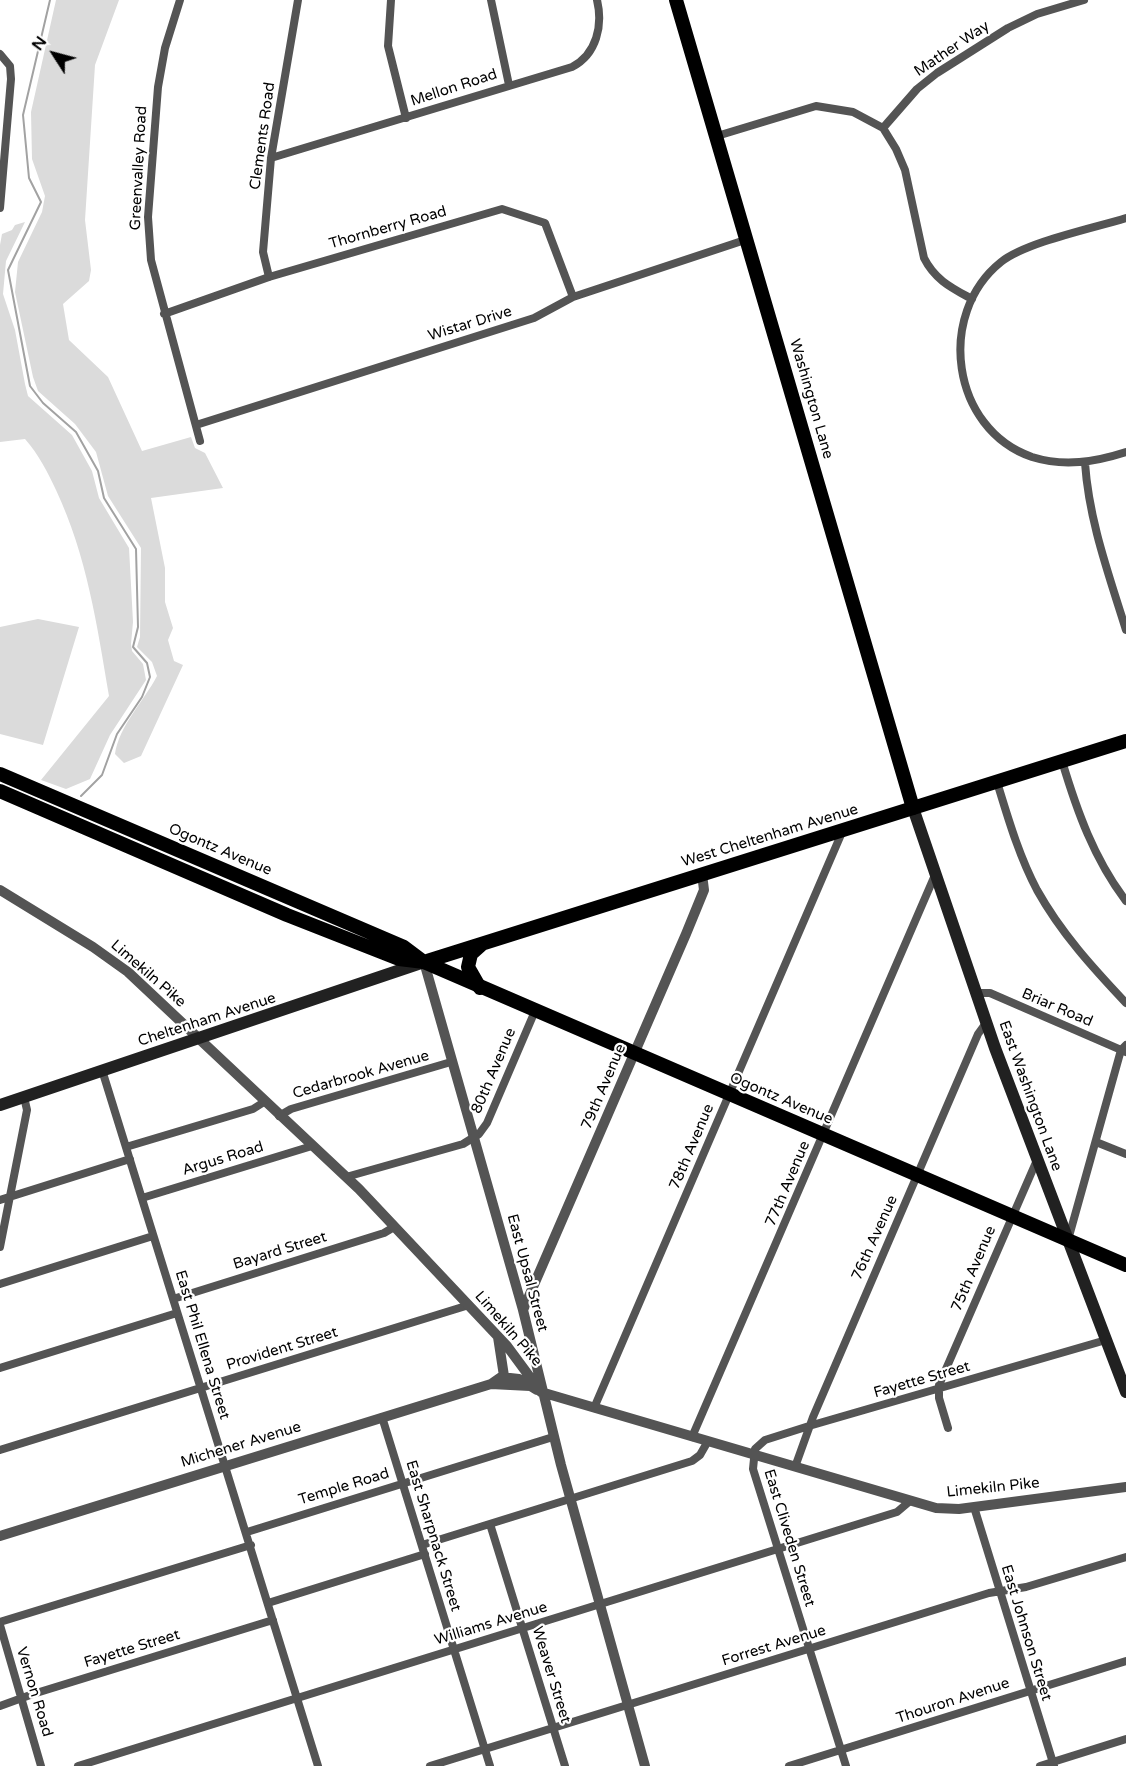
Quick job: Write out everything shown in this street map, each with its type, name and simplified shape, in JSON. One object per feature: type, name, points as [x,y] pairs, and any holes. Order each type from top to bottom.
[{"type":"main road","name":"Washington Lane","points":[[676,0],[748,239],[913,808]]},
{"type":"main road","name":"West Cheltenham Avenue","points":[[424,962],[1126,741]]},
{"type":"main road","name":"Ogontz Avenue","points":[[0,774],[404,947],[424,962],[480,988],[1126,1265]]},
{"type":"main road","name":"Ogontz Avenue","points":[[0,791],[287,915],[399,959],[424,962]]},
{"type":"main road","name":"East Washington Lane","points":[[913,808],[986,1023],[1126,1392]]},
{"type":"main road","points":[[480,988],[468,967],[471,954],[481,945]]},
{"type":"main road","name":"Cheltenham Avenue","points":[[0,1105],[424,962]]},
{"type":"street","name":"Greenvalley Road","points":[[180,0],[165,48],[158,87],[148,195],[151,260],[200,441]]},
{"type":"street","name":"Clements Road","points":[[269,277],[263,252],[271,158],[298,0]]},
{"type":"street","points":[[391,0],[388,46],[406,118]]},
{"type":"street","points":[[491,0],[509,85]]},
{"type":"street","name":"Mellon Road","points":[[271,158],[509,85],[566,70],[583,59],[591,49],[599,29],[597,0]]},
{"type":"street","name":"Mather Way","points":[[883,128],[917,89],[977,47],[1031,17],[1084,0]]},
{"type":"street","points":[[0,54],[10,66],[11,79],[0,208]]},
{"type":"street","points":[[717,136],[816,106],[853,112],[883,128],[905,170],[924,258],[930,270],[939,280],[972,299]]},
{"type":"street","name":"Thornberry Road","points":[[164,314],[269,277],[502,209],[545,223],[573,297]]},
{"type":"street","points":[[1126,218],[1025,250],[1001,262],[972,299],[963,327],[960,350],[961,375],[970,402],[1006,443],[1032,457],[1085,463],[1126,452]]},
{"type":"street","name":"Wistar Drive","points":[[196,425],[534,318],[573,297],[748,239]]},
{"type":"street","points":[[1085,463],[1091,514],[1126,630]]},
{"type":"street","points":[[1062,761],[1096,854],[1126,901]]},
{"type":"street","points":[[997,782],[1017,845],[1041,897],[1078,951],[1126,1003]]},
{"type":"street","name":"78th Avenue","points":[[594,1408],[843,830]]},
{"type":"street","name":"79th Avenue","points":[[523,1310],[704,890],[702,874]]},
{"type":"street","name":"77th Avenue","points":[[692,1437],[935,875]]},
{"type":"street","name":"Limekiln Pike","points":[[0,890],[113,961],[346,1177],[469,1305],[498,1337],[541,1392],[941,1509],[974,1507],[1126,1487]]},
{"type":"street","name":"East Upsal Street","points":[[424,962],[523,1310],[553,1437],[645,1766]]},
{"type":"street","name":"Briar Road","points":[[976,993],[990,993],[1124,1049]]},
{"type":"street","name":"80th Avenue","points":[[473,1139],[487,1123],[535,1011]]},
{"type":"street","name":"76th Avenue","points":[[795,1467],[809,1426],[978,1034],[986,1023]]},
{"type":"street","points":[[1068,1240],[1124,1049]]},
{"type":"street","name":"Cedarbrook Avenue","points":[[279,1116],[291,1109],[451,1062]]},
{"type":"street","name":"East Phil Ellena Street","points":[[102,1070],[318,1766]]},
{"type":"street","points":[[0,1247],[27,1110],[24,1096]]},
{"type":"street","points":[[126,1148],[253,1109],[264,1102]]},
{"type":"street","points":[[346,1177],[473,1139]]},
{"type":"street","points":[[1096,1142],[1126,1154]]},
{"type":"street","name":"Argus Road","points":[[142,1198],[312,1146]]},
{"type":"street","points":[[0,1200],[130,1159]]},
{"type":"street","name":"75th Avenue","points":[[938,1389],[1037,1160]]},
{"type":"street","name":"Bayard Street","points":[[173,1299],[384,1233],[394,1227]]},
{"type":"street","points":[[0,1284],[153,1236]]},
{"type":"street","name":"Provident Street","points":[[0,1450],[469,1305]]},
{"type":"street","points":[[0,1368],[177,1313]]},
{"type":"street","points":[[498,1337],[504,1376]]},
{"type":"street","name":"Fayette Street","points":[[753,1455],[762,1442],[809,1426],[1106,1340]]},
{"type":"street","name":"Michener Avenue","points":[[0,1536],[491,1384],[504,1376],[519,1379],[541,1392]]},
{"type":"street","name":"Michener Avenue","points":[[491,1384],[530,1386]]},
{"type":"street","points":[[938,1389],[948,1428]]},
{"type":"street","name":"East Sharpnack Street","points":[[382,1417],[490,1766]]},
{"type":"street","name":"Temple Road","points":[[247,1532],[553,1437]]},
{"type":"street","points":[[268,1603],[423,1550],[490,1524],[692,1461],[700,1455],[708,1441]]},
{"type":"street","name":"East Cliveden Street","points":[[753,1455],[753,1469],[846,1766]]},
{"type":"street","name":"Williams Avenue","points":[[78,1766],[897,1512],[909,1501]]},
{"type":"street","name":"East Johnson Street","points":[[974,1507],[1053,1764]]},
{"type":"street","name":"Weaver Street","points":[[490,1524],[565,1766]]},
{"type":"street","points":[[0,1623],[251,1545]]},
{"type":"street","name":"Forrest Avenue","points":[[430,1766],[999,1591],[1026,1587],[1126,1557]]},
{"type":"street","name":"Fayette Street","points":[[0,1707],[273,1620]]},
{"type":"street","name":"Vernon Road","points":[[0,1623],[41,1766]]},
{"type":"street","name":"Thouron Avenue","points":[[789,1766],[1126,1661]]},
{"type":"street","points":[[1040,1766],[1053,1764],[1126,1739]]},
{"type":"shaded area","points":[[56,0],[119,0],[95,65],[85,220],[91,270],[89,281],[63,304],[69,340],[108,377],[142,451],[191,437],[195,448],[205,453],[223,488],[151,498],[165,568],[165,602],[173,628],[168,640],[174,661],[183,665],[141,756],[124,763],[115,754],[117,744],[157,676],[152,662],[137,647],[140,637],[141,548],[108,496],[96,452],[75,424],[38,391],[15,292],[18,262],[42,212],[45,196],[32,159],[31,112]]},
{"type":"shaded area","points":[[25,222],[6,261],[3,294],[15,330],[28,396],[72,435],[92,471],[99,498],[129,548],[133,622],[131,644],[132,651],[143,664],[146,680],[110,735],[90,779],[66,789],[41,780],[109,696],[90,591],[67,515],[46,470],[25,439],[0,442],[0,245],[2,234],[12,230],[15,225]]},
{"type":"shaded area","points":[[38,619],[79,627],[43,745],[0,734],[0,627]]},
{"type":"waterway","points":[[50,0],[23,115],[29,178],[41,202],[8,270],[30,386],[43,403],[76,432],[98,471],[104,498],[136,549],[138,627],[133,647],[147,663],[150,677],[142,697],[117,734],[102,775],[81,796]]}]
